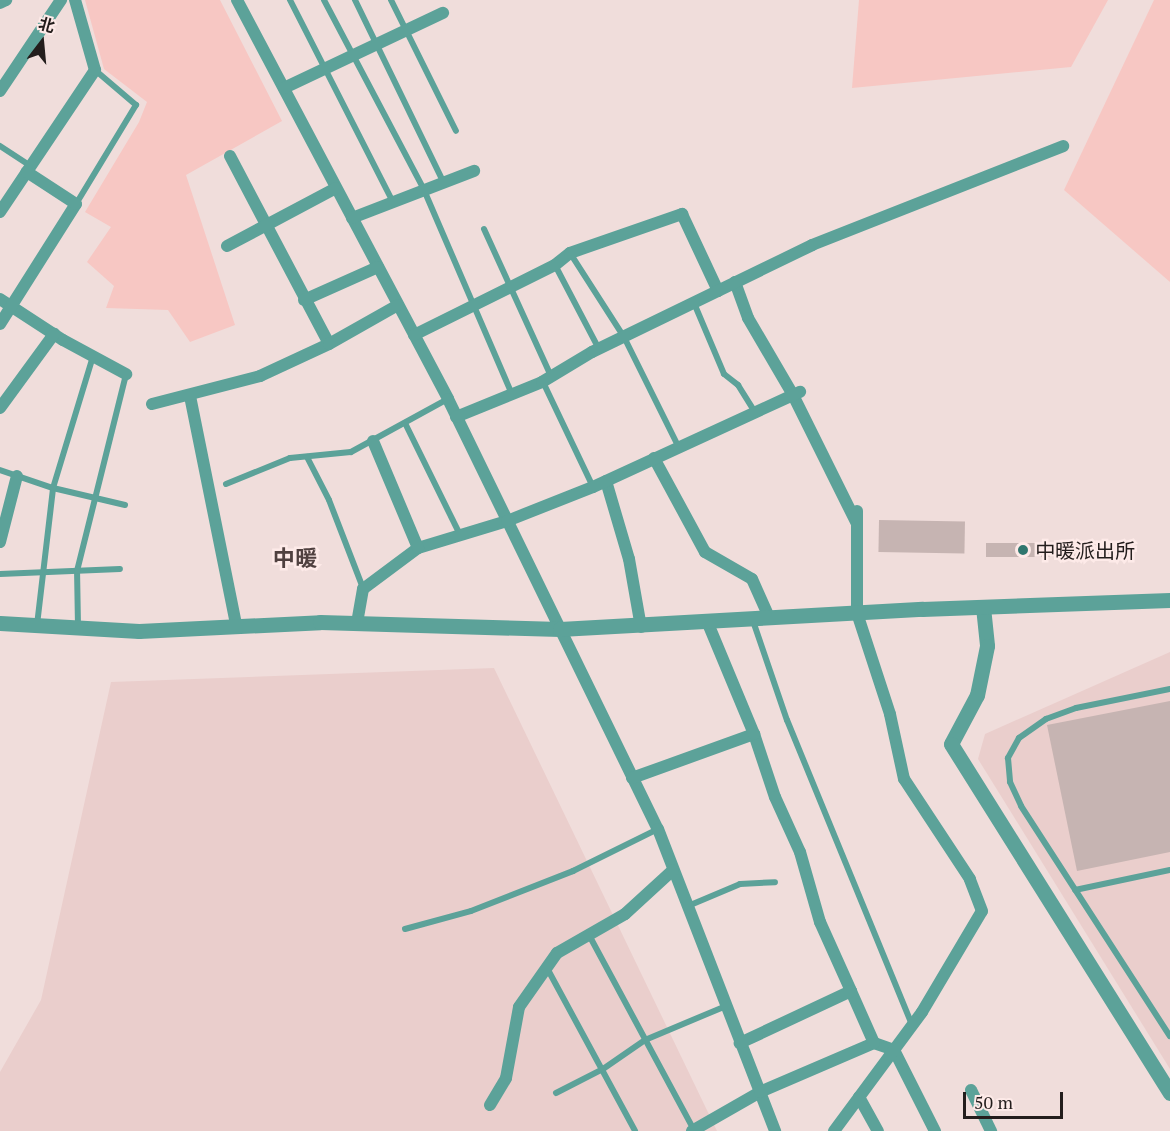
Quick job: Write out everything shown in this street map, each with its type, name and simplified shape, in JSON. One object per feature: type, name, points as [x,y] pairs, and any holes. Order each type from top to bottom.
[{"type":"street","points":[[0,3],[6,0]]},
{"type":"street","points":[[0,91],[61,0]]},
{"type":"street","points":[[0,212],[94,70],[75,0]]},
{"type":"street","points":[[237,0],[448,399],[658,829],[775,1131]]},
{"type":"street","points":[[284,88],[443,13]]},
{"type":"street","points":[[456,417],[547,379],[599,349],[812,245],[1063,146]]},
{"type":"street","points":[[230,156],[329,344]]},
{"type":"street","points":[[0,324],[13,307],[76,204],[29,169]]},
{"type":"street","points":[[352,218],[474,171]]},
{"type":"street","points":[[227,246],[336,188]]},
{"type":"street","points":[[414,335],[555,265],[570,253],[682,214],[718,291]]},
{"type":"street","points":[[304,300],[378,267]]},
{"type":"street","points":[[735,282],[748,318],[796,394],[857,524]]},
{"type":"street","points":[[0,299],[54,334],[126,375]]},
{"type":"street","points":[[152,404],[260,376],[329,344],[398,305]]},
{"type":"street","points":[[0,408],[54,334]]},
{"type":"street","points":[[357,623],[363,589],[418,548],[507,521],[593,487],[678,446],[796,394]]},
{"type":"street","points":[[190,396],[236,625]]},
{"type":"street","points":[[373,441],[418,548]]},
{"type":"street","points":[[654,458],[705,552],[752,579],[769,617]]},
{"type":"street","points":[[0,542],[17,476]]},
{"type":"street","points":[[606,481],[629,559],[641,627]]},
{"type":"street","points":[[834,1131],[912,1026],[982,912],[969,879],[904,778],[890,714],[857,613],[857,511]]},
{"type":"street","points":[[0,623],[139,631],[236,625],[357,623],[560,629],[641,627],[769,617],[1170,600]]},
{"type":"street","points":[[983,607],[987,646],[977,695],[951,744],[1170,1093]]},
{"type":"street","points":[[707,621],[754,734],[775,796],[800,852],[820,922],[874,1043]]},
{"type":"street","points":[[632,778],[754,734]]},
{"type":"street","points":[[490,1105],[506,1078],[519,1007],[557,953],[625,915],[673,870]]},
{"type":"street","points":[[740,1043],[851,991]]},
{"type":"street","points":[[693,1131],[760,1092],[874,1043],[894,1050],[935,1131]]},
{"type":"street","points":[[971,1090],[991,1131]]},
{"type":"street","points":[[859,1097],[878,1131]]},
{"type":"lane","points":[[290,0],[393,202]]},
{"type":"lane","points":[[324,0],[424,190],[512,394]]},
{"type":"lane","points":[[355,0],[444,183]]},
{"type":"lane","points":[[391,0],[456,131]]},
{"type":"lane","points":[[76,204],[136,105],[94,70]]},
{"type":"lane","points":[[0,146],[29,169]]},
{"type":"lane","points":[[484,229],[593,487]]},
{"type":"lane","points":[[570,253],[624,337],[678,446]]},
{"type":"lane","points":[[555,265],[599,349]]},
{"type":"lane","points":[[694,303],[724,374],[738,385],[755,412]]},
{"type":"lane","points":[[37,625],[40,572],[53,488],[93,356]]},
{"type":"lane","points":[[79,627],[76,571],[126,375]]},
{"type":"lane","points":[[226,484],[290,458],[351,452],[448,399]]},
{"type":"lane","points":[[405,423],[460,536]]},
{"type":"lane","points":[[307,457],[329,500],[363,589]]},
{"type":"lane","points":[[0,470],[53,488],[125,505]]},
{"type":"lane","points":[[0,574],[120,569]]},
{"type":"lane","points":[[752,618],[787,720],[912,1026]]},
{"type":"lane","points":[[1170,689],[1076,708],[1046,719],[1019,738],[1008,758],[1010,782],[1021,806],[1170,1036]]},
{"type":"lane","points":[[405,929],[471,911],[573,871],[658,829]]},
{"type":"lane","points":[[1075,890],[1170,870]]},
{"type":"lane","points":[[687,906],[740,884],[775,882]]},
{"type":"lane","points":[[589,935],[693,1131]]},
{"type":"lane","points":[[547,968],[635,1131]]},
{"type":"lane","points":[[556,1093],[603,1069],[645,1040],[726,1006]]},
{"type":"shaded area","points":[[85,0],[220,0],[282,121],[186,175],[235,325],[190,342],[168,310],[106,308],[114,286],[87,262],[111,227],[85,212],[139,122],[147,102],[104,69]]},
{"type":"shaded area","points":[[859,0],[1108,0],[1071,67],[852,88]]},
{"type":"shaded area","points":[[1154,0],[1170,0],[1170,282],[1064,190]]},
{"type":"shaded area","points":[[1170,652],[1170,1069],[978,759],[985,734]]},
{"type":"shaded area","points":[[494,668],[717,1131],[0,1131],[0,1072],[41,1000],[111,682]]},
{"type":"building","points":[[879,520],[965,522],[964,553],[878,552]]},
{"type":"building","name":"中暖派出所","points":[[986,543],[1110,543],[1110,557],[986,557]]},
{"type":"building","points":[[1170,701],[1170,852],[1077,871],[1047,725]]},
{"type":"place","name":"中暖派出所","points":[[1023,550]]},
{"type":"district","name":"中暖","points":[[295,558]]}]
